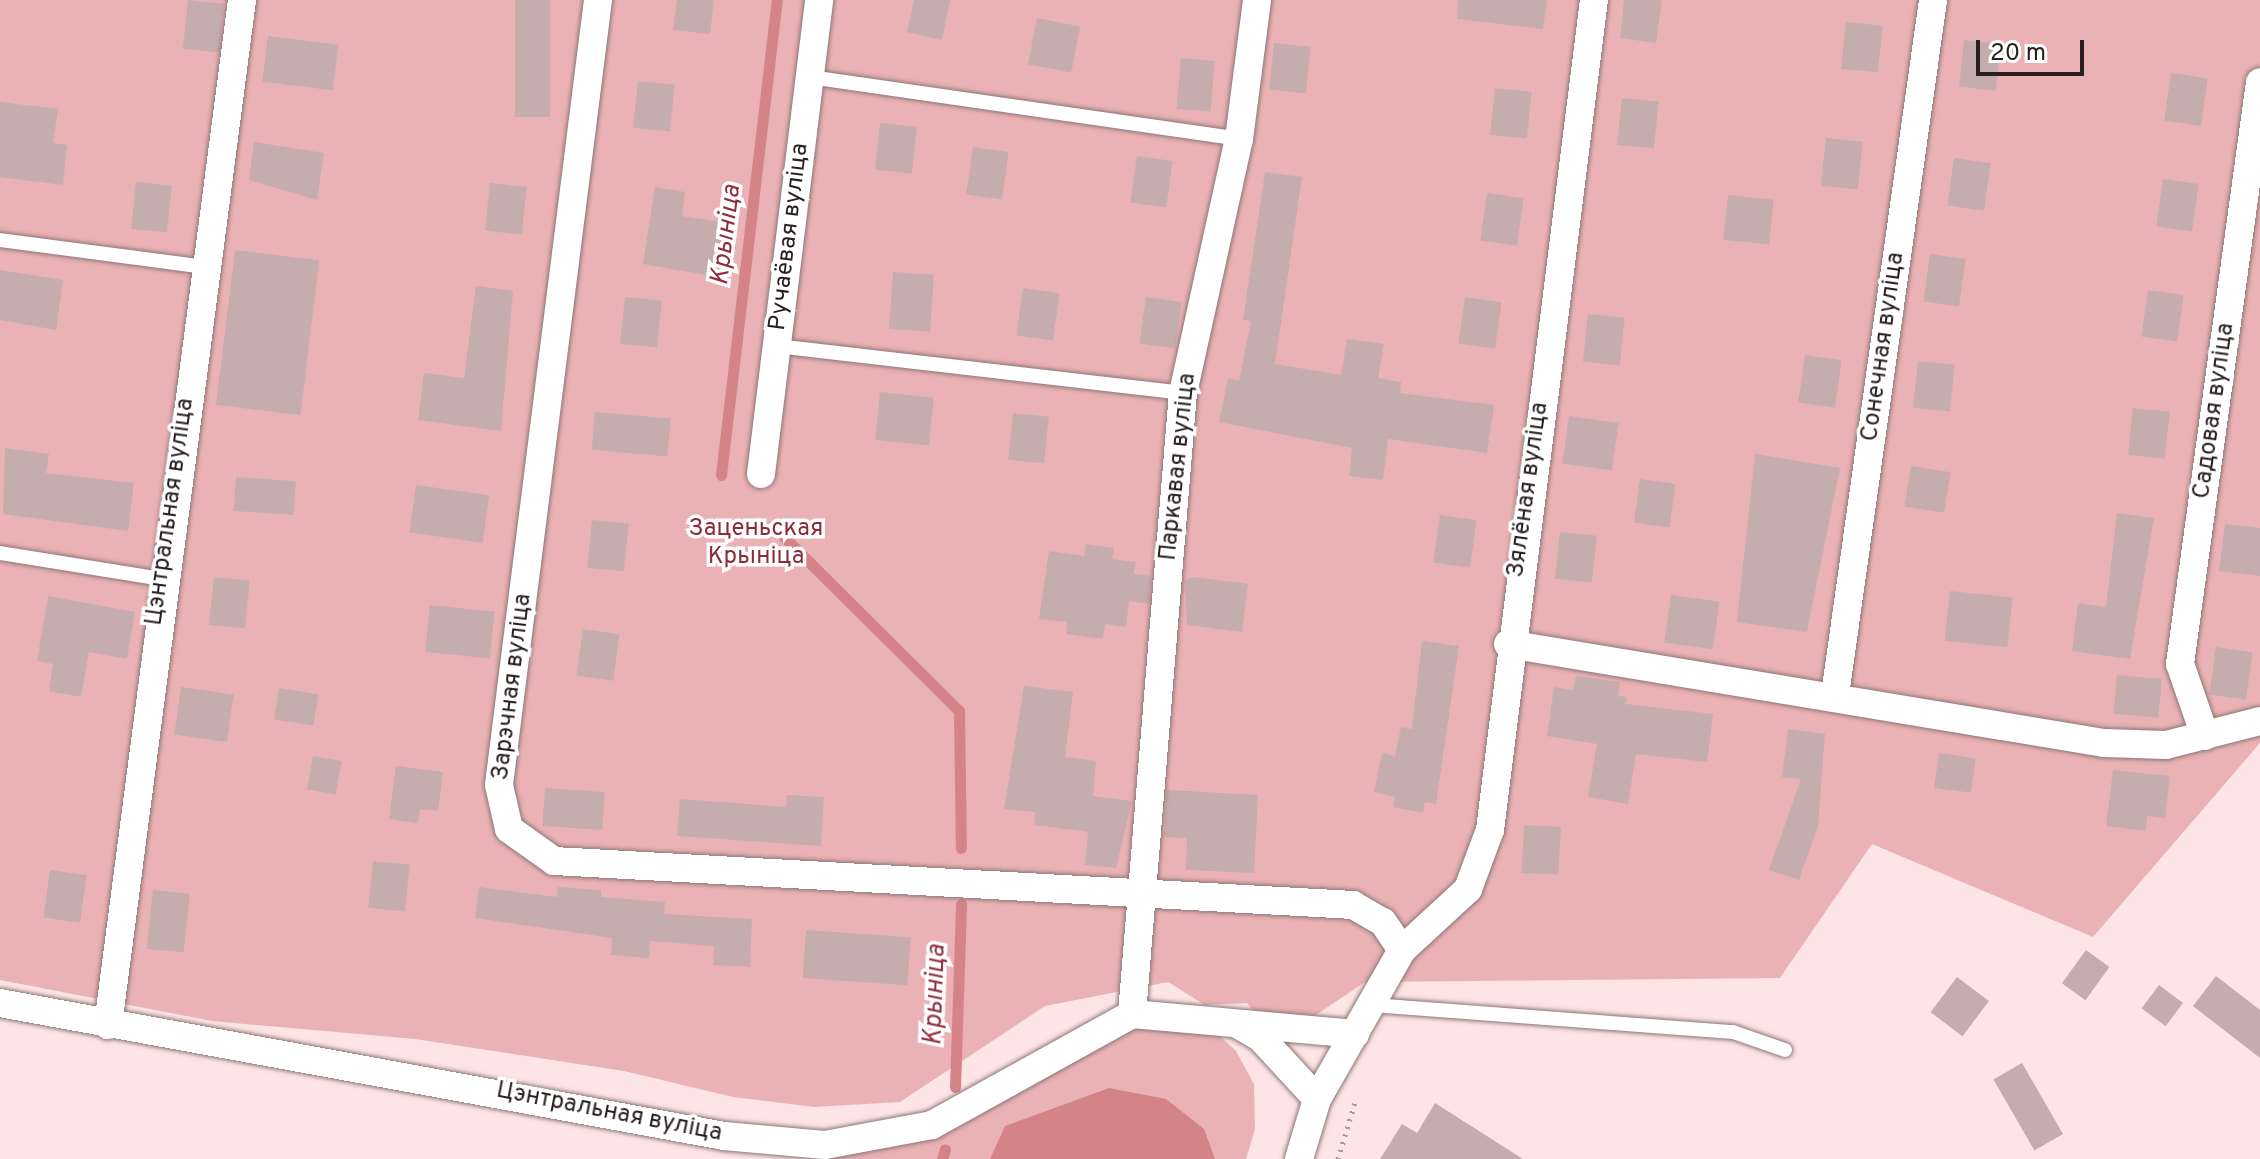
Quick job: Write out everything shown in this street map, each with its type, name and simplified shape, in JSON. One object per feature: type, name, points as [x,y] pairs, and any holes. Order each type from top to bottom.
[{"type":"street","name":"Цэнтральная вуліца","points":[[108,1025],[162,579],[242,0]]},
{"type":"street","name":"Зарэчная вуліца","points":[[598,0],[499,785],[509,829],[554,861],[1141,891]]},
{"type":"street","name":"Ручаёвая вуліца","points":[[761,474],[819,0]]},
{"type":"street","name":"Паркавая вуліца","points":[[1141,891],[1183,393],[1239,139],[1257,0]]},
{"type":"street","name":"Зялёная вуліца","points":[[1299,1159],[1317,1099],[1402,950],[1468,889],[1490,830],[1508,644],[1594,0]]},
{"type":"street","name":"Сонечная вуліца","points":[[1835,695],[1933,0]]},
{"type":"street","name":"Садовая вуліца","points":[[2205,736],[2180,664],[2260,82]]},
{"type":"street","points":[[1508,644],[1835,695],[2104,743],[2166,745],[2260,721]]},
{"type":"street","points":[[1355,1034],[1132,1014],[1141,891],[1353,905],[1383,922],[1402,950]]},
{"type":"street","name":"Цэнтральная вуліца","points":[[0,1003],[724,1136],[825,1145],[932,1125],[1132,1014]]},
{"type":"street","points":[[1235,1023],[1261,1038],[1317,1099]]},
{"type":"lane","points":[[810,77],[1239,139]]},
{"type":"lane","points":[[0,240],[204,267]]},
{"type":"lane","points":[[777,346],[1183,393]]},
{"type":"lane","points":[[0,553],[162,579]]},
{"type":"lane","points":[[1372,1005],[1733,1032],[1785,1050]]},
{"type":"green space","name":"Заценьская Крыніца","points":[[0,0],[2260,0],[2260,743],[2093,937],[1872,844],[1780,978],[1365,982],[1307,1021],[1261,1019],[1247,1003],[1205,1005],[1168,982],[1045,1006],[900,1102],[814,1107],[733,1097],[624,1071],[415,1039],[212,1021],[0,980]]},
{"type":"green space","points":[[1132,1014],[1200,1018],[1236,1051],[1254,1084],[1255,1129],[1246,1159],[821,1159],[825,1145],[883,1140]]},
{"type":"shaded area","points":[[1109,1088],[1166,1099],[1204,1129],[1215,1159],[990,1159],[1005,1126]]},
{"type":"building","points":[[188,0],[224,4],[219,52],[183,49]]},
{"type":"building","points":[[515,0],[550,0],[550,117],[515,117]]},
{"type":"building","points":[[677,0],[714,0],[710,34],[673,30]]},
{"type":"building","points":[[914,0],[950,0],[942,40],[907,32]]},
{"type":"building","points":[[1458,0],[1547,0],[1543,29],[1457,19]]},
{"type":"building","points":[[1624,0],[1662,0],[1656,43],[1620,38]]},
{"type":"building","points":[[1037,18],[1080,26],[1071,73],[1028,64]]},
{"type":"building","points":[[1846,22],[1883,26],[1878,73],[1841,69]]},
{"type":"building","points":[[268,36],[338,45],[333,90],[262,82]]},
{"type":"building","points":[[1964,40],[2001,44],[1996,91],[1959,87]]},
{"type":"building","points":[[1274,43],[1311,47],[1306,94],[1269,90]]},
{"type":"building","points":[[1181,58],[1215,61],[1210,112],[1177,109]]},
{"type":"building","points":[[2171,73],[2208,78],[2201,126],[2164,121]]},
{"type":"building","points":[[638,81],[675,85],[670,132],[633,128]]},
{"type":"building","points":[[1495,88],[1532,92],[1527,139],[1490,135]]},
{"type":"building","points":[[1622,98],[1659,102],[1654,149],[1617,145]]},
{"type":"building","points":[[0,102],[58,109],[53,143],[67,145],[63,185],[0,177]]},
{"type":"building","points":[[880,123],[917,127],[912,174],[875,170]]},
{"type":"building","points":[[1826,138],[1863,142],[1858,190],[1821,186]]},
{"type":"building","points":[[254,142],[324,153],[317,200],[249,180]]},
{"type":"building","points":[[973,147],[1009,152],[1002,200],[966,195]]},
{"type":"building","points":[[1137,156],[1173,161],[1166,208],[1130,203]]},
{"type":"building","points":[[1954,158],[1991,163],[1984,211],[1947,206]]},
{"type":"building","points":[[1265,172],[1302,177],[1275,364],[1341,375],[1347,339],[1384,344],[1378,378],[1401,382],[1400,393],[1494,405],[1487,453],[1388,439],[1383,480],[1349,476],[1352,448],[1219,422],[1228,378],[1239,381],[1251,321],[1243,320]]},
{"type":"building","points":[[2163,179],[2199,184],[2192,232],[2156,227]]},
{"type":"building","points":[[136,182],[172,186],[167,233],[131,229]]},
{"type":"building","points":[[490,183],[527,187],[522,235],[485,231]]},
{"type":"building","points":[[655,187],[685,192],[682,216],[726,223],[718,277],[643,264]]},
{"type":"building","points":[[1487,193],[1524,198],[1517,246],[1480,241]]},
{"type":"building","points":[[1728,195],[1774,200],[1769,245],[1723,240]]},
{"type":"building","points":[[235,250],[319,260],[300,415],[216,405]]},
{"type":"building","points":[[1930,254],[1966,259],[1959,307],[1923,302]]},
{"type":"building","points":[[0,270],[63,280],[56,330],[0,320]]},
{"type":"building","points":[[893,272],[934,275],[930,332],[889,329]]},
{"type":"building","points":[[476,286],[513,291],[501,431],[418,420],[424,373],[464,378]]},
{"type":"building","points":[[1023,288],[1060,293],[1053,341],[1016,336]]},
{"type":"building","points":[[2148,290],[2184,295],[2177,342],[2141,337]]},
{"type":"building","points":[[625,297],[662,301],[657,348],[620,344]]},
{"type":"building","points":[[1146,297],[1182,302],[1175,349],[1139,344]]},
{"type":"building","points":[[1465,297],[1502,302],[1495,349],[1458,344]]},
{"type":"building","points":[[1588,314],[1625,318],[1620,366],[1583,362]]},
{"type":"building","points":[[1805,355],[1842,360],[1835,408],[1798,403]]},
{"type":"building","points":[[1918,361],[1955,365],[1950,412],[1913,408]]},
{"type":"building","points":[[880,392],[934,398],[929,445],[875,440]]},
{"type":"building","points":[[2133,408],[2170,412],[2165,459],[2128,455]]},
{"type":"building","points":[[595,412],[671,419],[667,456],[592,450]]},
{"type":"building","points":[[1013,413],[1049,417],[1044,464],[1008,460]]},
{"type":"building","points":[[1569,416],[1619,423],[1612,470],[1562,464]]},
{"type":"building","points":[[5,448],[49,454],[46,473],[134,483],[128,531],[3,514]]},
{"type":"building","points":[[1755,454],[1840,468],[1807,632],[1737,622]]},
{"type":"building","points":[[1911,466],[1951,472],[1944,513],[1905,506]]},
{"type":"building","points":[[236,477],[296,481],[293,515],[234,511]]},
{"type":"building","points":[[1640,479],[1676,484],[1670,528],[1634,523]]},
{"type":"building","points":[[416,485],[489,495],[483,543],[409,533]]},
{"type":"building","points":[[2117,513],[2154,518],[2130,659],[2072,651],[2078,603],[2106,607]]},
{"type":"building","points":[[1440,515],[1477,520],[1470,568],[1433,563]]},
{"type":"building","points":[[592,520],[629,524],[624,572],[587,568]]},
{"type":"building","points":[[2225,524],[2260,528],[2260,576],[2219,571]]},
{"type":"building","points":[[1560,532],[1597,536],[1592,583],[1555,579]]},
{"type":"building","points":[[1086,544],[1114,548],[1112,559],[1136,562],[1134,574],[1151,576],[1149,604],[1129,601],[1126,627],[1105,624],[1103,639],[1066,634],[1067,622],[1039,619],[1049,551],[1084,556]]},
{"type":"building","points":[[214,577],[250,581],[245,629],[209,625]]},
{"type":"building","points":[[1193,577],[1248,584],[1242,632],[1187,625],[1185,581]]},
{"type":"building","points":[[1950,591],[2013,598],[2007,647],[1945,641]]},
{"type":"building","points":[[1671,595],[1720,602],[1713,649],[1664,643]]},
{"type":"building","points":[[48,596],[135,612],[127,659],[89,652],[81,697],[49,691],[53,664],[37,661]]},
{"type":"building","points":[[430,605],[495,612],[490,659],[425,652]]},
{"type":"building","points":[[583,629],[620,634],[613,681],[576,676]]},
{"type":"building","points":[[1422,641],[1459,646],[1436,804],[1425,802],[1423,813],[1393,807],[1395,797],[1374,792],[1382,753],[1395,756],[1401,727],[1412,729]]},
{"type":"building","points":[[2216,647],[2253,652],[2246,700],[2209,695]]},
{"type":"building","points":[[2117,675],[2162,679],[2158,718],[2114,714]]},
{"type":"building","points":[[1576,676],[1620,682],[1618,696],[1627,697],[1626,704],[1713,714],[1707,762],[1636,754],[1628,804],[1588,797],[1597,744],[1547,736],[1554,687],[1573,690]]},
{"type":"building","points":[[1024,686],[1073,692],[1065,757],[1096,761],[1093,796],[1132,801],[1116,868],[1085,865],[1088,832],[1034,825],[1035,812],[1004,809]]},
{"type":"building","points":[[181,687],[233,694],[227,742],[174,735]]},
{"type":"building","points":[[279,688],[319,694],[314,726],[274,720]]},
{"type":"building","points":[[1788,729],[1825,734],[1818,826],[1799,880],[1769,870],[1801,779],[1782,777]]},
{"type":"building","points":[[1939,753],[1976,758],[1971,793],[1934,788]]},
{"type":"building","points":[[313,756],[342,761],[336,795],[307,789]]},
{"type":"building","points":[[396,766],[443,772],[438,811],[420,809],[418,823],[389,819]]},
{"type":"building","points":[[2113,770],[2170,776],[2165,818],[2147,816],[2146,831],[2106,826]]},
{"type":"building","points":[[545,788],[605,792],[602,830],[542,826]]},
{"type":"building","points":[[1167,790],[1258,795],[1254,873],[1186,870],[1187,838],[1164,837]]},
{"type":"building","points":[[787,795],[824,797],[821,846],[677,836],[680,799],[786,807]]},
{"type":"building","points":[[1524,825],[1561,827],[1558,875],[1521,873]]},
{"type":"building","points":[[373,861],[410,865],[405,912],[368,908]]},
{"type":"building","points":[[50,870],[87,875],[80,923],[43,918]]},
{"type":"building","points":[[479,887],[557,897],[558,887],[601,890],[601,897],[665,902],[664,914],[752,919],[750,967],[713,965],[714,946],[650,941],[649,958],[611,955],[612,938],[475,918]]},
{"type":"building","points":[[153,890],[190,894],[184,953],[147,949]]},
{"type":"building","points":[[806,930],[911,937],[907,985],[803,978]]},
{"type":"building","points":[[2086,950],[2109,967],[2085,1000],[2062,983]]},
{"type":"building","points":[[2216,976],[2260,1010],[2260,1058],[2193,1006]]},
{"type":"building","points":[[1957,977],[1989,1001],[1962,1036],[1931,1012]]},
{"type":"building","points":[[2159,985],[2183,1003],[2166,1026],[2142,1008]]},
{"type":"building","points":[[2022,1063],[2063,1134],[2034,1151],[1993,1080]]},
{"type":"building","points":[[1435,1103],[1523,1159],[1380,1159],[1402,1124],[1417,1133]]},
{"type":"waterway","name":"Крыніца","points":[[721,475],[777,0]]},
{"type":"waterway","name":"Крыніца","points":[[784,537],[959,711],[961,848]]},
{"type":"waterway","name":"Крыніца","points":[[955,1087],[961,904]]},
{"type":"waterway","name":"Крыніца","points":[[942,1159],[945,1149]]}]
